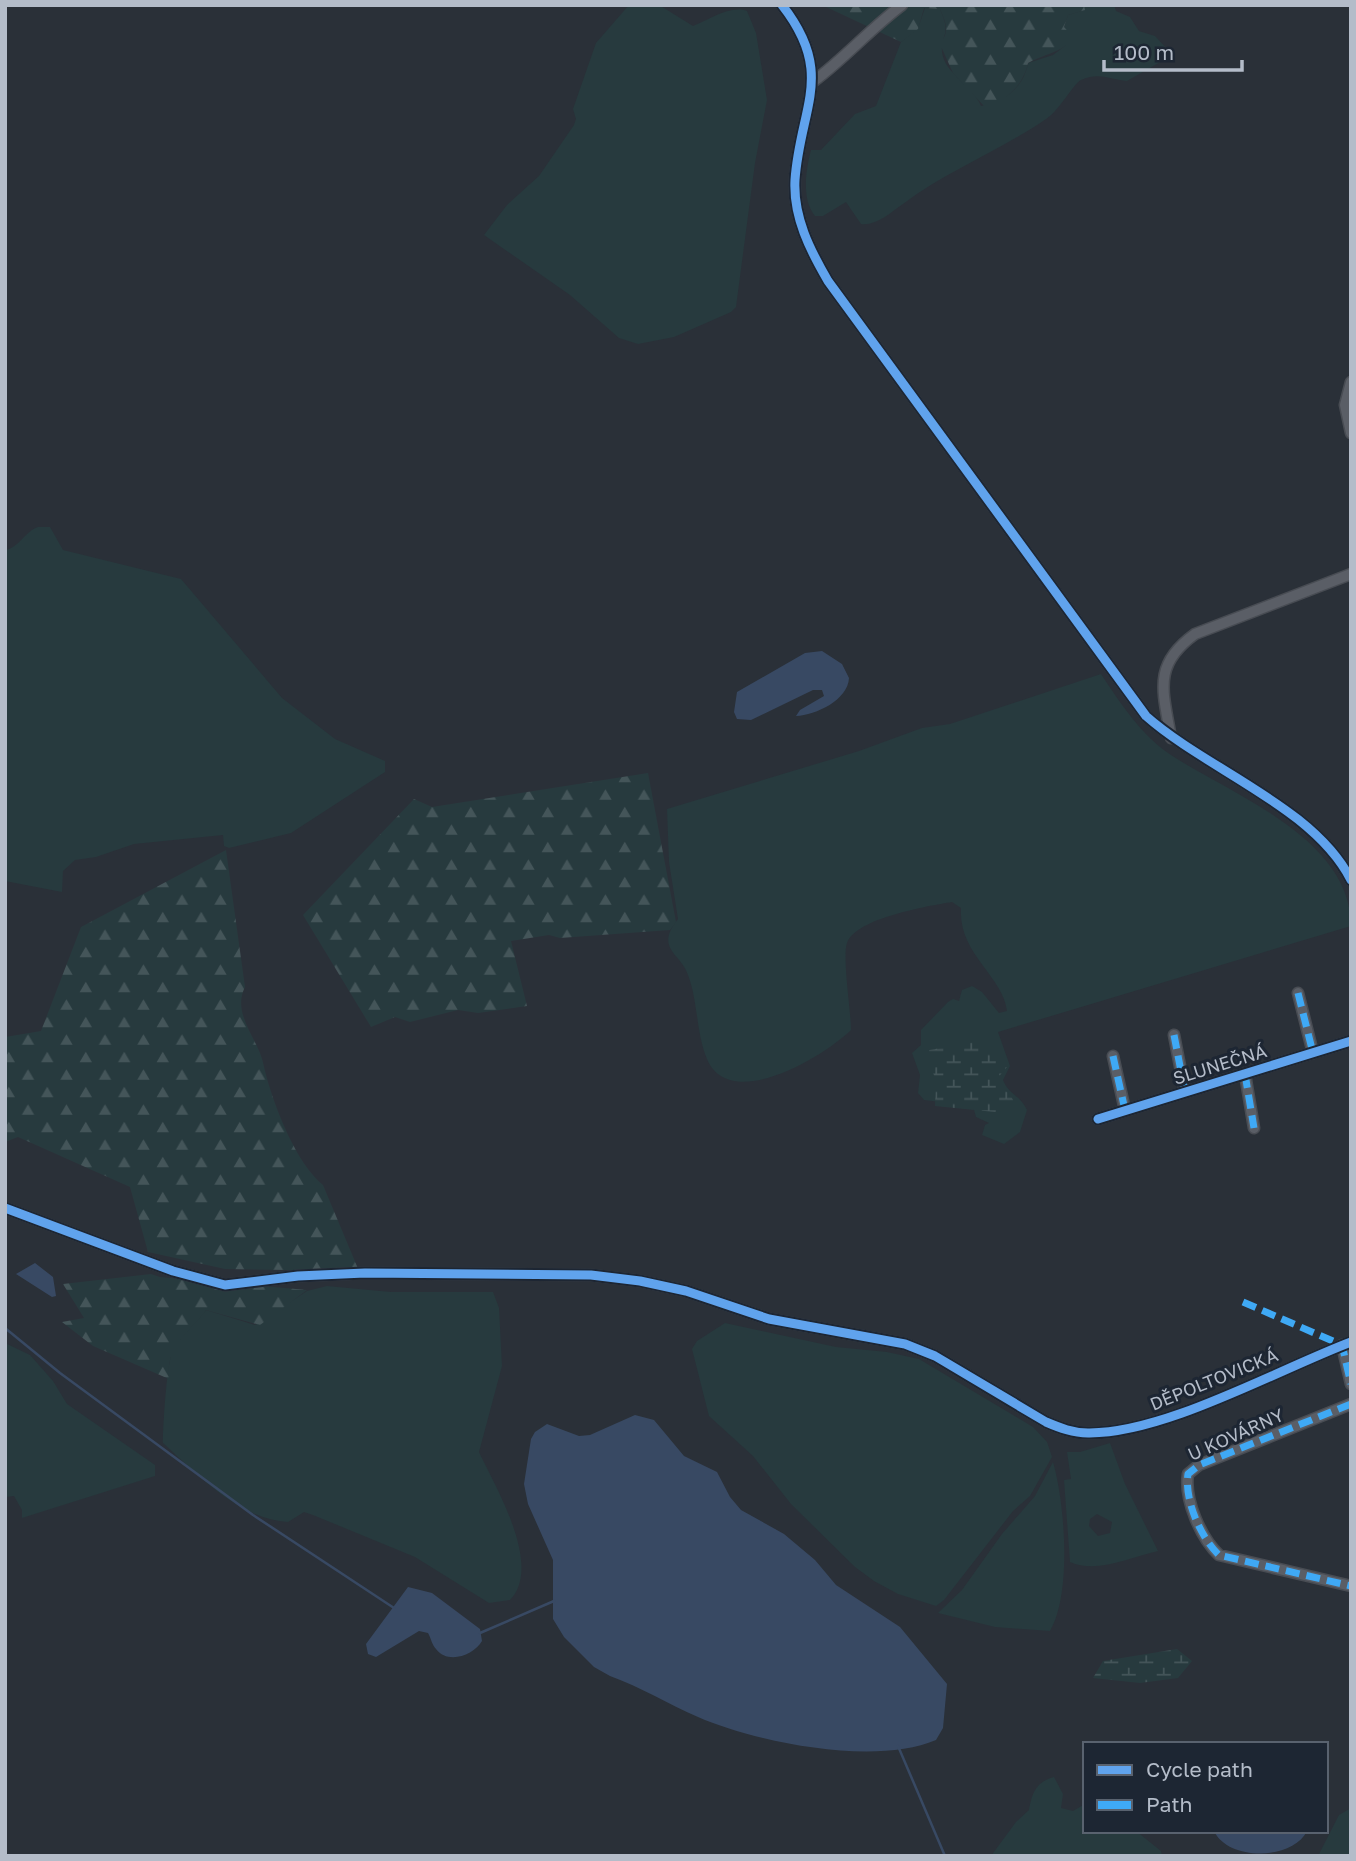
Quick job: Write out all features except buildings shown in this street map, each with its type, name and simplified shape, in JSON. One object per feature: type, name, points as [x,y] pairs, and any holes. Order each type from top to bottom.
[{"type":"street","points":[[782,5],[794,20],[808,51],[814,81],[795,180],[797,209],[808,248],[828,281],[1146,716],[1171,738],[1322,838],[1351,880]]},
{"type":"street","points":[[814,81],[842,61],[872,27],[902,5]]},
{"type":"street","points":[[1351,382],[1345,405],[1351,433]]},
{"type":"street","points":[[1171,738],[1162,680],[1177,647],[1195,634],[1351,574]]},
{"type":"street","points":[[1298,993],[1313,1053]]},
{"type":"street","points":[[1174,1035],[1185,1092]]},
{"type":"street","name":"SLUNEČNÁ","points":[[1098,1119],[1351,1041]]},
{"type":"street","points":[[1113,1056],[1125,1110]]},
{"type":"street","points":[[1245,1073],[1254,1128]]},
{"type":"street","name":"DĚPOLTOVICKÁ","points":[[5,1208],[173,1271],[225,1285],[298,1276],[365,1273],[591,1275],[640,1281],[686,1291],[769,1319],[905,1344],[935,1356],[1046,1422],[1066,1430],[1086,1433],[1131,1428],[1183,1412],[1346,1343]]},
{"type":"street","points":[[1346,1343],[1351,1384]]},
{"type":"street","name":"U KOVÁRNY","points":[[1351,1404],[1199,1465],[1188,1474],[1186,1485],[1205,1542],[1219,1555],[1351,1586]]},
{"type":"green space","points":[[629,5],[659,5],[693,26],[734,10],[747,11],[756,33],[767,100],[755,163],[736,307],[731,312],[674,337],[638,344],[619,338],[570,295],[484,235],[507,205],[539,176],[574,125],[576,119],[573,109],[596,43]]},
{"type":"green space","points":[[1084,5],[1114,5],[1116,11],[1130,17],[1139,31],[1155,36],[1168,50],[1169,57],[1127,81],[1099,76],[1081,80],[1046,119],[938,181],[878,221],[861,224],[846,202],[823,216],[815,216],[806,193],[811,150],[821,150],[855,114],[876,106],[901,42],[918,28],[925,8],[940,9],[946,29],[942,46],[944,60],[981,106],[1005,97],[1017,87],[1028,63],[1053,55],[1066,45],[1064,27],[1068,15],[1084,10]]},
{"type":"green space","points":[[1084,5],[1085,10],[1068,15],[1064,27],[1074,38],[1058,50],[1028,63],[1022,79],[1013,91],[986,108],[953,73],[940,44],[946,27],[940,9],[924,8],[918,29],[901,42],[824,6]]},
{"type":"green space","points":[[38,527],[50,527],[63,550],[181,579],[282,698],[335,739],[385,761],[385,772],[291,833],[229,848],[224,846],[223,835],[134,844],[96,857],[75,860],[63,871],[62,892],[5,881],[5,550]]},
{"type":"green space","points":[[1101,674],[1132,718],[1160,747],[1255,803],[1310,844],[1331,868],[1346,895],[1351,926],[998,1032],[1010,1066],[1003,1080],[1027,1110],[1020,1132],[1004,1144],[982,1135],[985,1125],[989,1123],[976,1117],[973,1106],[924,1100],[918,1093],[920,1075],[912,1053],[921,1045],[921,1030],[948,1002],[953,999],[959,1001],[962,990],[972,986],[982,992],[999,1013],[1007,1011],[998,987],[966,939],[961,908],[952,902],[878,920],[853,934],[846,950],[851,1030],[839,1041],[801,1065],[756,1081],[736,1081],[719,1075],[703,1049],[688,975],[669,944],[668,937],[678,919],[669,862],[667,809],[859,751],[922,728],[950,724]]},
{"type":"green space","points":[[648,773],[676,922],[670,930],[560,938],[549,935],[511,941],[527,1006],[478,1013],[458,1010],[410,1022],[395,1017],[371,1027],[303,915],[414,799],[432,807]]},
{"type":"green space","points":[[226,850],[245,987],[242,1013],[261,1056],[275,1103],[288,1134],[304,1163],[323,1185],[359,1271],[225,1269],[148,1252],[130,1187],[18,1137],[5,1142],[5,1037],[41,1031],[81,927]]},
{"type":"green space","points":[[974,1042],[1007,1067],[994,1082],[1010,1094],[1017,1108],[995,1112],[935,1106],[936,1080],[924,1051]]},
{"type":"green space","points":[[151,1274],[307,1290],[260,1325],[206,1310],[174,1349],[169,1379],[93,1346],[62,1322],[84,1318],[63,1284]]},
{"type":"green space","points":[[327,1286],[391,1292],[493,1292],[499,1308],[502,1366],[479,1452],[505,1506],[519,1548],[519,1585],[510,1600],[489,1603],[415,1557],[313,1515],[304,1512],[288,1522],[253,1513],[220,1493],[163,1443],[172,1353],[174,1347],[206,1310],[255,1325],[307,1291]]},
{"type":"green space","points":[[725,1323],[836,1347],[887,1352],[919,1359],[1033,1427],[1047,1442],[1052,1457],[1030,1496],[1013,1511],[944,1600],[936,1606],[898,1594],[855,1567],[791,1504],[753,1456],[709,1416],[692,1349],[697,1341]]},
{"type":"green space","points":[[5,1343],[30,1355],[53,1381],[67,1404],[155,1465],[155,1476],[22,1518],[22,1510],[14,1496],[5,1497]]},
{"type":"green space","points":[[1110,1443],[1125,1484],[1158,1551],[1103,1565],[1070,1562],[1064,1480],[1071,1479],[1067,1452],[1080,1452]],"holes":[[[1097,1514],[1112,1522],[1110,1533],[1098,1536],[1089,1526],[1090,1519]]]},
{"type":"green space","points":[[1053,1462],[1061,1501],[1064,1572],[1057,1615],[1050,1631],[995,1627],[938,1613],[962,1590],[1002,1534],[1035,1496]]},
{"type":"green space","points":[[1177,1649],[1192,1661],[1178,1678],[1140,1683],[1093,1678],[1103,1661]]},
{"type":"green space","points":[[1054,1777],[1063,1794],[1061,1808],[1073,1811],[1083,1805],[1083,1833],[1138,1833],[1161,1851],[1162,1856],[991,1856],[1016,1822],[1029,1810],[1036,1789]]},
{"type":"green space","points":[[1351,1808],[1351,1856],[1318,1856],[1339,1815]]},
{"type":"water","points":[[822,651],[842,664],[849,678],[843,693],[830,705],[813,713],[796,716],[800,710],[824,696],[822,690],[813,690],[751,720],[737,719],[734,712],[737,692],[805,653]]},
{"type":"water","points":[[35,1263],[53,1277],[56,1296],[52,1297],[16,1274]]},
{"type":"water","points":[[635,1415],[654,1420],[684,1456],[717,1472],[730,1497],[741,1510],[784,1534],[815,1560],[836,1585],[900,1627],[947,1684],[943,1728],[936,1740],[911,1748],[850,1751],[784,1743],[723,1727],[594,1667],[564,1637],[553,1619],[553,1560],[528,1504],[524,1484],[531,1439],[535,1432],[547,1424],[579,1436],[590,1435]]},
{"type":"water","points":[[408,1587],[432,1593],[480,1629],[482,1641],[467,1654],[447,1656],[435,1647],[428,1633],[419,1631],[376,1657],[368,1654],[366,1644]]},
{"type":"water","points":[[1215,1833],[1305,1833],[1288,1848],[1275,1852],[1246,1852],[1221,1841]]},
{"type":"waterway","points":[[5,1328],[60,1373],[253,1515],[394,1608]]},
{"type":"waterway","points":[[480,1633],[554,1601]]},
{"type":"waterway","points":[[898,1746],[945,1856]]},
{"type":"marked path","points":[[1298,993],[1313,1053]]},
{"type":"marked path","points":[[1174,1035],[1185,1092]]},
{"type":"marked path","points":[[1113,1056],[1125,1110]]},
{"type":"marked path","points":[[1245,1074],[1254,1128]]},
{"type":"marked path","points":[[1243,1302],[1342,1345],[1351,1384]]},
{"type":"marked path","points":[[1351,1404],[1199,1465],[1188,1474],[1187,1484],[1195,1518],[1206,1539],[1219,1555],[1351,1586]]},
{"type":"cycle path","points":[[782,5],[798,29],[808,51],[811,71],[811,91],[795,180],[797,207],[809,245],[828,281],[1146,716],[1171,736],[1286,810],[1334,854],[1351,880]]},
{"type":"cycle path","points":[[1098,1119],[1351,1041]]},
{"type":"cycle path","points":[[5,1208],[173,1271],[225,1285],[298,1276],[365,1273],[591,1275],[640,1281],[686,1291],[769,1319],[905,1344],[935,1356],[1046,1422],[1082,1433],[1118,1431],[1185,1412],[1351,1342]]}]
